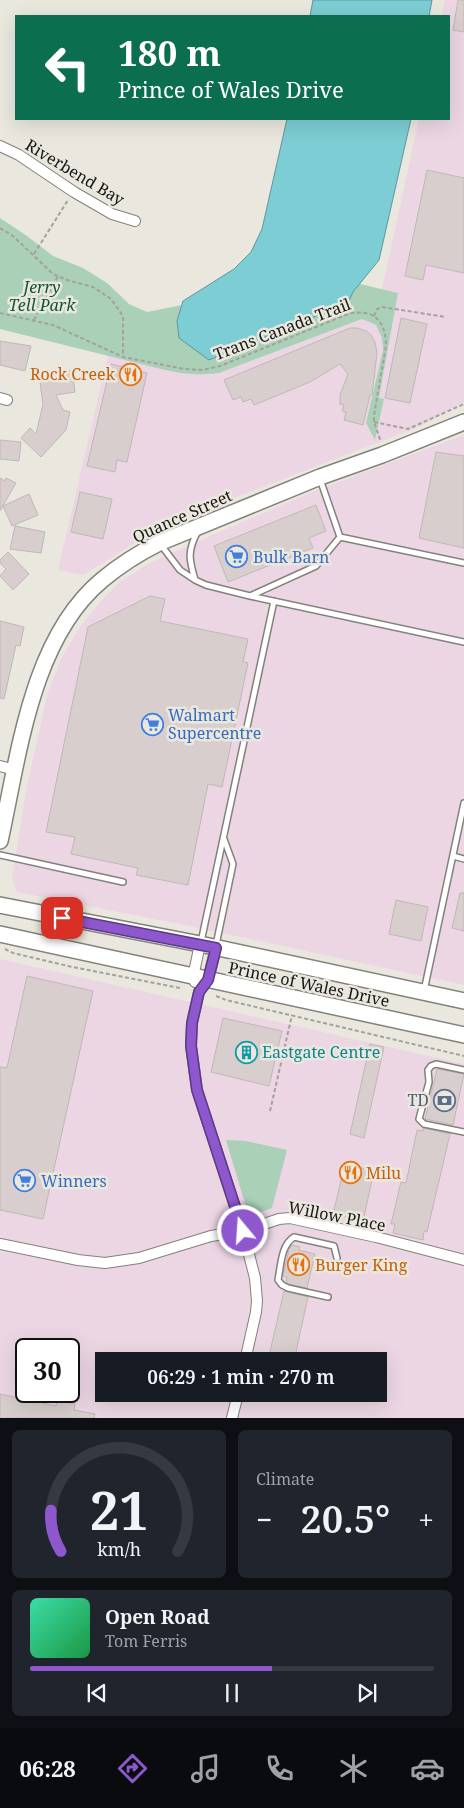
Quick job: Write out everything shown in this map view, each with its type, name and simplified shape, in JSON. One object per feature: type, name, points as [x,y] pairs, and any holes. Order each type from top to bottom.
[{"type":"main road","name":"Quance Street","points":[[0,841],[15,770],[43,664],[67,619],[101,580],[140,553],[160,543],[320,476],[382,455],[464,422]]},
{"type":"main road","name":"Prince of Wales Drive","points":[[0,905],[200,944],[464,1001]]},
{"type":"main road","name":"Prince of Wales Drive","points":[[0,934],[464,1035]]},
{"type":"street","name":"Riverbend Bay","points":[[0,146],[26,159],[74,192],[112,214],[135,221]]},
{"type":"street","points":[[0,766],[15,770]]},
{"type":"street","points":[[200,944],[201,978],[192,1023],[191,1046],[197,1090],[243,1231],[255,1278],[257,1301],[247,1352]]},
{"type":"street","points":[[201,978],[216,948]]},
{"type":"street","name":"Willow Place","points":[[0,1244],[78,1260],[105,1263],[139,1258],[211,1236],[243,1231],[274,1220],[290,1218],[376,1237],[464,1260]]},
{"type":"street","points":[[232,1418],[236,1402]]},
{"type":"lane","points":[[320,476],[340,537]]},
{"type":"lane","points":[[196,580],[189,557],[192,542],[201,526]]},
{"type":"lane","points":[[340,537],[464,563]]},
{"type":"lane","points":[[250,596],[316,566],[340,537]]},
{"type":"lane","points":[[160,543],[180,570],[196,580],[215,588],[464,642]]},
{"type":"lane","points":[[200,944],[274,602]]},
{"type":"lane","points":[[424,992],[464,804]]},
{"type":"lane","points":[[216,948],[233,864],[224,839]]},
{"type":"lane","points":[[0,855],[123,882]]},
{"type":"lane","points":[[453,856],[464,859]]},
{"type":"lane","points":[[464,1070],[436,1064],[431,1066],[428,1070],[429,1082],[419,1119],[424,1124],[464,1132]]},
{"type":"lane","points":[[328,1297],[282,1285],[278,1280],[285,1245],[294,1237],[334,1246],[337,1258]]},
{"type":"path","points":[[34,254],[74,192]]},
{"type":"path","points":[[0,228],[13,236],[34,254],[53,274],[93,287],[111,300],[123,316],[123,356]]},
{"type":"path","points":[[34,320],[58,276]]},
{"type":"path","points":[[374,316],[382,307],[446,317]]},
{"type":"path","name":"Trans Canada Trail","points":[[0,312],[53,325],[123,356],[184,370],[203,370],[220,366],[348,314],[365,312],[380,321],[384,328],[386,346],[375,404],[374,422]]},
{"type":"path","points":[[374,422],[408,429],[464,404]]},
{"type":"path","points":[[374,422],[381,441],[382,455]]},
{"type":"path","points":[[0,947],[13,953],[68,966],[180,988]]},
{"type":"path","points":[[216,996],[226,1000],[464,1056]]},
{"type":"path","points":[[270,1111],[292,1015]]},
{"type":"shaded area","points":[[445,0],[464,0],[464,402],[421,426],[164,525],[83,575],[58,570],[108,355],[187,374],[208,375],[219,373],[362,319],[376,325],[382,338],[383,350],[366,423],[375,440],[384,399],[379,398],[398,293],[382,289],[419,120],[450,120],[450,15],[442,15]]},
{"type":"shaded area","points":[[464,435],[464,985],[190,926],[17,892],[12,879],[27,786],[47,695],[62,657],[80,627],[100,602],[120,582],[148,564],[312,492]]},
{"type":"shaded area","points":[[0,959],[464,1064],[464,1418],[0,1418]]},
{"type":"green space","name":"Jerry Tell Park","points":[[0,218],[53,256],[83,268],[107,283],[129,304],[147,312],[182,305],[177,321],[353,292],[360,284],[398,293],[379,398],[384,399],[375,440],[366,423],[383,350],[382,338],[376,325],[362,319],[219,373],[205,374],[165,370],[0,329]]},
{"type":"green space","points":[[226,1140],[246,1141],[287,1150],[272,1208],[256,1212],[246,1207]]},
{"type":"water","points":[[313,0],[432,0],[429,15],[310,15]]},
{"type":"water","points":[[287,120],[411,120],[379,260],[353,292],[348,303],[209,360],[179,338],[177,321],[183,301],[234,269],[251,252],[262,229]]},
{"type":"building","points":[[458,0],[464,0],[464,32],[453,30]]},
{"type":"building","points":[[427,170],[464,178],[464,273],[426,265],[423,280],[405,276]]},
{"type":"building","points":[[401,318],[427,324],[410,403],[385,398]]},
{"type":"building","points":[[350,328],[358,328],[371,335],[375,342],[377,353],[372,395],[370,395],[363,425],[344,420],[346,412],[342,411],[344,405],[340,404],[340,395],[348,374],[340,364],[310,382],[254,405],[251,399],[243,402],[241,397],[233,400],[224,380]]},
{"type":"building","points":[[0,341],[31,346],[25,371],[0,365]]},
{"type":"building","points":[[111,364],[147,373],[127,462],[117,460],[115,472],[87,466]]},
{"type":"building","points":[[72,370],[75,392],[56,395],[63,410],[70,412],[66,430],[41,457],[21,438],[30,428],[36,434],[43,404],[39,375]]},
{"type":"building","points":[[0,440],[21,442],[19,461],[0,459]]},
{"type":"building","points":[[436,452],[464,456],[464,548],[419,538]]},
{"type":"building","points":[[0,478],[5,481],[6,478],[16,483],[0,511]]},
{"type":"building","points":[[80,492],[112,499],[103,539],[71,532]]},
{"type":"building","points":[[29,494],[38,515],[12,526],[3,506]]},
{"type":"building","points":[[316,505],[326,531],[309,538],[313,548],[228,582],[214,546]]},
{"type":"building","points":[[15,526],[45,532],[41,553],[10,549]]},
{"type":"building","points":[[8,552],[29,574],[13,590],[0,576],[6,569],[0,563],[0,560]]},
{"type":"building","name":"Walmart Supercentre","points":[[150,596],[165,599],[160,621],[248,639],[243,662],[248,663],[222,787],[208,784],[188,885],[136,875],[138,868],[71,854],[75,837],[46,832],[88,627]]},
{"type":"building","points":[[0,621],[24,627],[20,646],[16,645],[4,699],[0,698]]},
{"type":"building","points":[[460,893],[464,893],[464,931],[452,928]]},
{"type":"building","points":[[396,900],[428,907],[421,941],[389,934]]},
{"type":"building","points":[[27,976],[93,991],[43,1219],[0,1210],[0,1067],[7,1068]]},
{"type":"building","name":"Eastgate Centre","points":[[223,1018],[282,1031],[269,1086],[211,1072]]},
{"type":"building","points":[[370,1044],[384,1047],[364,1138],[350,1134]]},
{"type":"building","name":"TD","points":[[437,1069],[464,1074],[453,1125],[425,1119]]},
{"type":"building","points":[[423,1128],[450,1134],[427,1232],[424,1231],[423,1240],[393,1233],[395,1224],[391,1224],[401,1182],[406,1183],[417,1130],[423,1131]]},
{"type":"building","points":[[345,1164],[374,1171],[363,1221],[333,1214]]},
{"type":"building","name":"Burger King","points":[[292,1245],[300,1247],[299,1250],[315,1254],[307,1288],[289,1284],[286,1282],[287,1277],[283,1276],[289,1249]]},
{"type":"building","points":[[284,1291],[308,1297],[296,1352],[270,1352]]},
{"type":"building","points":[[0,1394],[15,1397],[15,1403],[42,1403],[56,1406],[56,1403],[70,1403],[75,1404],[74,1410],[95,1414],[94,1418],[0,1418]]},
{"type":"place","name":"Rock Creek","points":[[131,374]]},
{"type":"place","name":"Bulk Barn","points":[[237,557]]},
{"type":"place","name":"Walmart Supercentre","points":[[152,724]]},
{"type":"place","name":"Eastgate Centre","points":[[246,1052]]},
{"type":"place","name":"TD","points":[[445,1100]]},
{"type":"place","name":"Milu","points":[[350,1173]]},
{"type":"place","name":"Winners","points":[[25,1181]]},
{"type":"place","name":"Burger King","points":[[299,1265]]},
{"type":"route","points":[[62,918],[216,948],[208,980],[199,992],[192,1023],[191,1046],[197,1090],[243,1231]]}]
